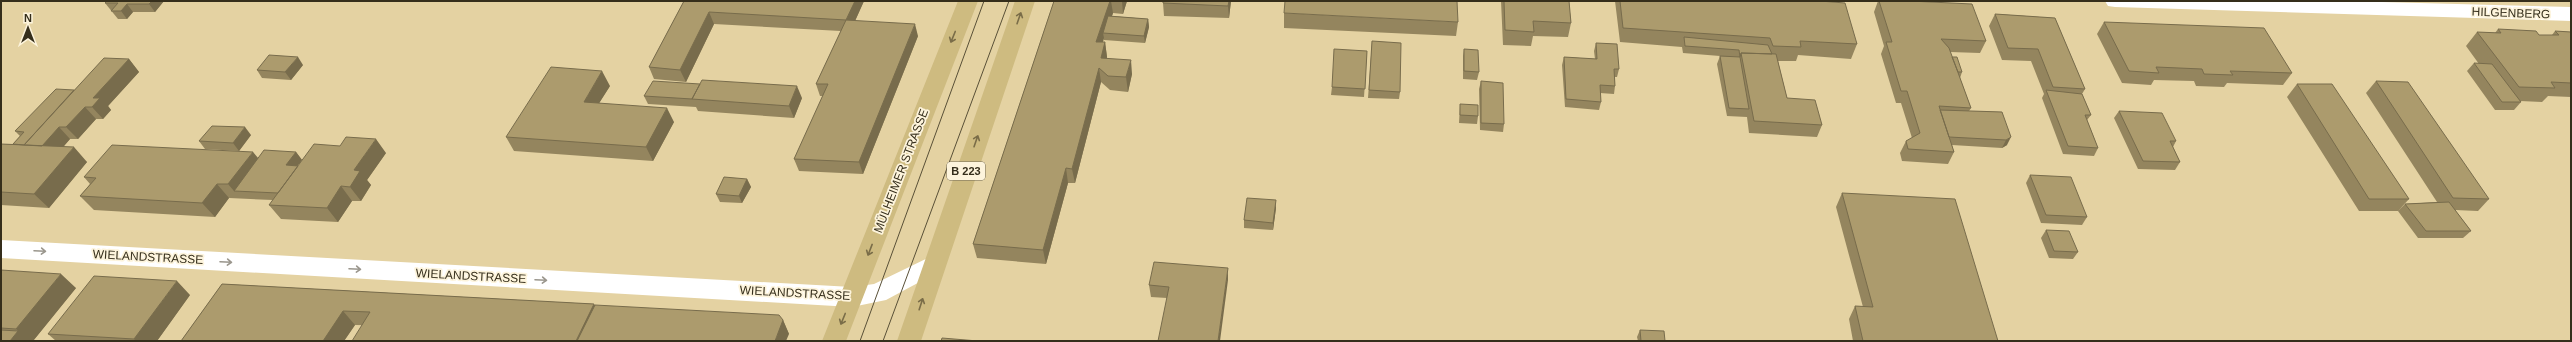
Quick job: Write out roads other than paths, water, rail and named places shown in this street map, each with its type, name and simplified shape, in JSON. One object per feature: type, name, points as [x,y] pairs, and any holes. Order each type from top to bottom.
[{"type":"main road","name":"MÜLHEIMER STRASSE","points":[[834,341],[968,1]]},
{"type":"main road","name":"B 223","points":[[909,341],[934,264],[1025,1]]},
{"type":"street","name":"HILGENBERG","points":[[2114,1],[2571,14]]},
{"type":"street","name":"WIELANDSTRASSE","points":[[1,249],[852,297],[878,293],[934,264]]},
{"type":"tram line","points":[[860,341],[984,1]]},
{"type":"tram line","points":[[883,341],[1009,1]]}]
